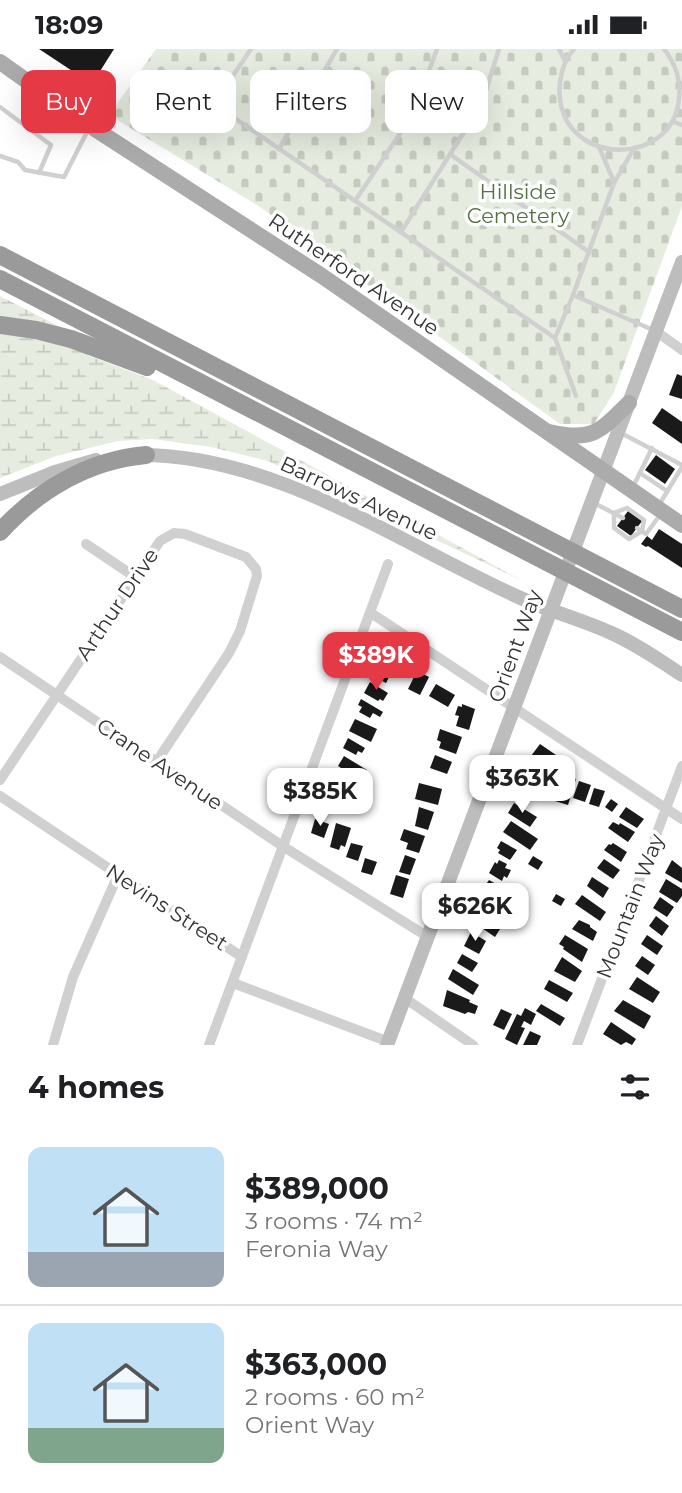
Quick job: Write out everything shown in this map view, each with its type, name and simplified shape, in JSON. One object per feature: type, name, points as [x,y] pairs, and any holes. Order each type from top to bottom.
[{"type":"highway","points":[[0,255],[682,609]]},
{"type":"highway","points":[[0,279],[682,632]]},
{"type":"highway","points":[[0,325],[71,339],[118,355],[143,367],[168,366]]},
{"type":"highway","points":[[0,532],[30,502],[56,485],[110,460],[146,454]]},
{"type":"main road","name":"Rutherford Avenue","points":[[0,62],[21,77]]},
{"type":"main road","name":"Rutherford Avenue","points":[[101,133],[322,276],[682,526]]},
{"type":"main road","points":[[544,430],[568,435],[593,434],[629,403]]},
{"type":"street","name":"Orient Way","points":[[388,1043],[682,262]]},
{"type":"street","points":[[657,332],[682,350]]},
{"type":"street","name":"Barrows Avenue","points":[[0,494],[85,462],[108,457],[146,454],[220,464],[282,483],[551,610],[612,633],[682,675]]},
{"type":"street","name":"Arthur Drive","points":[[0,780],[160,541],[167,536],[182,533],[246,557],[256,569],[257,576],[240,631],[229,653],[157,761]]},
{"type":"street","points":[[86,544],[135,577]]},
{"type":"street","points":[[242,957],[388,564]]},
{"type":"street","points":[[372,613],[682,818]]},
{"type":"street","name":"Crane Avenue","points":[[0,657],[284,847],[428,937]]},
{"type":"street","name":"Mountain Way","points":[[578,1045],[682,766]]},
{"type":"street","name":"Nevins Street","points":[[0,796],[242,957],[233,983],[388,1043]]},
{"type":"street","points":[[52,1045],[73,977],[118,876]]},
{"type":"street","points":[[209,1045],[233,983]]},
{"type":"street","points":[[406,999],[473,1045]]},
{"type":"lane","points":[[251,49],[214,104],[555,338],[576,397]]},
{"type":"lane","points":[[279,149],[337,49]]},
{"type":"lane","points":[[355,201],[413,114],[437,49]]},
{"type":"lane","points":[[401,232],[451,155],[486,90],[499,49]]},
{"type":"lane","points":[[559,49],[566,62]]},
{"type":"lane","points":[[572,50],[559,87],[561,106],[569,125],[582,138],[599,147],[618,151],[633,150],[656,139],[674,122],[681,84],[675,64],[666,52],[674,49]]},
{"type":"lane","points":[[0,107],[51,145],[39,173]]},
{"type":"lane","points":[[674,122],[682,125]]},
{"type":"lane","points":[[0,156],[18,162],[25,170],[64,177],[86,133]]},
{"type":"lane","points":[[599,147],[614,183]]},
{"type":"lane","points":[[555,338],[614,183],[633,150]]},
{"type":"lane","points":[[451,155],[589,252]]},
{"type":"lane","points":[[573,295],[657,332]]},
{"type":"lane","points":[[618,432],[682,466],[646,534],[640,530]]},
{"type":"lane","points":[[629,509],[639,473],[652,448]]},
{"type":"lane","points":[[669,466],[673,460]]},
{"type":"lane","points":[[639,473],[659,483],[667,491]]},
{"type":"lane","points":[[592,502],[623,518]]},
{"type":"lane","points":[[629,509],[644,520],[640,530],[629,539],[614,528],[614,513],[629,509]]},
{"type":"green space","name":"Hillside Cemetery","points":[[156,49],[682,49],[682,206],[614,392],[594,424],[560,424],[260,207],[139,133],[236,133],[236,70],[141,70]]},
{"type":"green space","name":"Hillside Cemetery","points":[[130,86],[130,128],[116,119],[116,105]]},
{"type":"green space","points":[[0,296],[62,328],[15,318],[0,318]]},
{"type":"green space","points":[[11,332],[80,346],[89,356],[153,380],[521,580],[268,461],[211,447],[153,439],[118,441],[56,456],[0,478],[0,333]]},
{"type":"building","points":[[39,49],[114,49],[101,70],[71,70]]},
{"type":"building","points":[[677,374],[682,376],[682,399],[669,395]]},
{"type":"building","points":[[662,408],[682,422],[682,444],[652,423]]},
{"type":"building","points":[[656,455],[675,469],[665,484],[645,470]]},
{"type":"building","points":[[628,511],[642,521],[631,536],[617,526]]},
{"type":"building","points":[[659,529],[682,544],[682,568],[641,544],[647,536],[652,540]]},
{"type":"building","points":[[385,645],[398,652],[391,664],[378,656]]},
{"type":"building","points":[[402,661],[412,667],[407,674],[397,668]]},
{"type":"building","points":[[377,664],[392,671],[386,683],[371,675]]},
{"type":"building","points":[[417,671],[429,677],[420,695],[408,689]]},
{"type":"building","points":[[370,682],[388,693],[383,701],[364,693]]},
{"type":"building","points":[[436,684],[455,695],[448,707],[429,696]]},
{"type":"building","points":[[361,699],[383,712],[380,717],[373,713],[370,718],[359,712],[362,707],[358,705]]},
{"type":"building","points":[[462,704],[475,709],[469,730],[456,726],[459,716],[455,715],[458,706],[462,707]]},
{"type":"building","points":[[355,719],[377,729],[371,742],[349,731]]},
{"type":"building","points":[[440,729],[462,737],[456,754],[439,748],[441,742],[437,740]]},
{"type":"building","points":[[348,738],[365,748],[362,753],[358,751],[356,755],[343,748]]},
{"type":"building","points":[[540,744],[556,755],[547,767],[531,756]]},
{"type":"building","points":[[435,755],[452,762],[447,774],[430,768]]},
{"type":"building","points":[[344,756],[367,770],[361,781],[338,766]]},
{"type":"building","points":[[532,763],[546,772],[538,784],[524,775]]},
{"type":"building","points":[[335,772],[356,785],[350,795],[328,782]]},
{"type":"building","points":[[564,775],[576,779],[568,805],[555,801]]},
{"type":"building","points":[[524,781],[538,789],[531,801],[517,792]]},
{"type":"building","points":[[579,781],[591,785],[585,802],[573,798]]},
{"type":"building","points":[[419,783],[442,789],[438,805],[415,799]]},
{"type":"building","points":[[594,788],[605,791],[599,807],[589,804]]},
{"type":"building","points":[[329,790],[353,803],[347,814],[323,802]]},
{"type":"building","points":[[611,799],[618,804],[612,812],[605,807]]},
{"type":"building","points":[[514,803],[537,817],[530,827],[508,813]]},
{"type":"building","points":[[419,807],[434,812],[428,830],[415,826]]},
{"type":"building","points":[[626,807],[644,819],[637,828],[619,817]]},
{"type":"building","points":[[315,819],[329,824],[324,838],[311,833]]},
{"type":"building","points":[[511,821],[538,839],[530,850],[503,832]]},
{"type":"building","points":[[613,822],[635,832],[628,842],[608,828]]},
{"type":"building","points":[[336,823],[351,828],[345,847],[341,845],[339,850],[330,847]]},
{"type":"building","points":[[404,829],[425,836],[419,853],[406,849],[408,843],[400,840]]},
{"type":"building","points":[[501,841],[517,850],[510,860],[498,853],[500,850],[497,848]]},
{"type":"building","points":[[351,843],[363,846],[358,861],[346,857]]},
{"type":"building","points":[[613,843],[627,852],[621,862],[604,850]]},
{"type":"building","points":[[405,855],[416,859],[410,875],[399,872]]},
{"type":"building","points":[[533,856],[543,862],[538,870],[528,864]]},
{"type":"building","points":[[365,858],[377,862],[372,875],[361,872]]},
{"type":"building","points":[[604,859],[620,870],[613,879],[597,868]]},
{"type":"building","points":[[499,860],[507,864],[505,868],[511,870],[502,881],[489,873]]},
{"type":"building","points":[[672,860],[682,868],[682,883],[665,873]]},
{"type":"building","points":[[396,875],[409,879],[403,898],[390,894]]},
{"type":"building","points":[[592,877],[609,888],[603,898],[587,886]]},
{"type":"building","points":[[666,879],[682,889],[682,896],[677,903],[659,892]]},
{"type":"building","points":[[489,880],[496,884],[493,888],[498,891],[491,900],[480,893]]},
{"type":"building","points":[[556,894],[565,899],[561,906],[552,901]]},
{"type":"building","points":[[582,895],[606,912],[600,921],[575,904]]},
{"type":"building","points":[[660,897],[674,907],[667,917],[653,908]]},
{"type":"building","points":[[486,908],[505,921],[495,937],[476,924]]},
{"type":"building","points":[[656,916],[669,926],[662,936],[649,926]]},
{"type":"building","points":[[579,920],[597,932],[593,941],[572,929]]},
{"type":"building","points":[[471,932],[486,941],[479,954],[464,946]]},
{"type":"building","points":[[565,935],[588,949],[582,962],[559,944]]},
{"type":"building","points":[[647,935],[663,946],[657,955],[641,944]]},
{"type":"building","points":[[462,954],[478,963],[472,972],[457,963]]},
{"type":"building","points":[[642,956],[655,965],[648,975],[635,966]]},
{"type":"building","points":[[562,957],[582,971],[575,982],[554,971]]},
{"type":"building","points":[[453,969],[479,985],[473,995],[448,979]]},
{"type":"building","points":[[637,977],[660,992],[653,1003],[629,989]]},
{"type":"building","points":[[549,980],[573,993],[567,1002],[544,989]]},
{"type":"building","points":[[447,990],[478,1006],[475,1014],[465,1014],[443,1006]]},
{"type":"building","points":[[623,1000],[651,1016],[644,1029],[614,1011]]},
{"type":"building","points":[[541,1004],[565,1018],[560,1026],[536,1011]]},
{"type":"building","points":[[525,1008],[536,1014],[531,1025],[524,1021],[521,1027],[525,1028],[517,1045],[505,1039],[517,1014],[521,1016]]},
{"type":"building","points":[[501,1009],[512,1014],[504,1030],[493,1025]]},
{"type":"building","points":[[611,1022],[636,1039],[632,1045],[626,1042],[621,1045],[603,1034]]},
{"type":"building","points":[[530,1031],[541,1036],[537,1045],[523,1045]]}]
